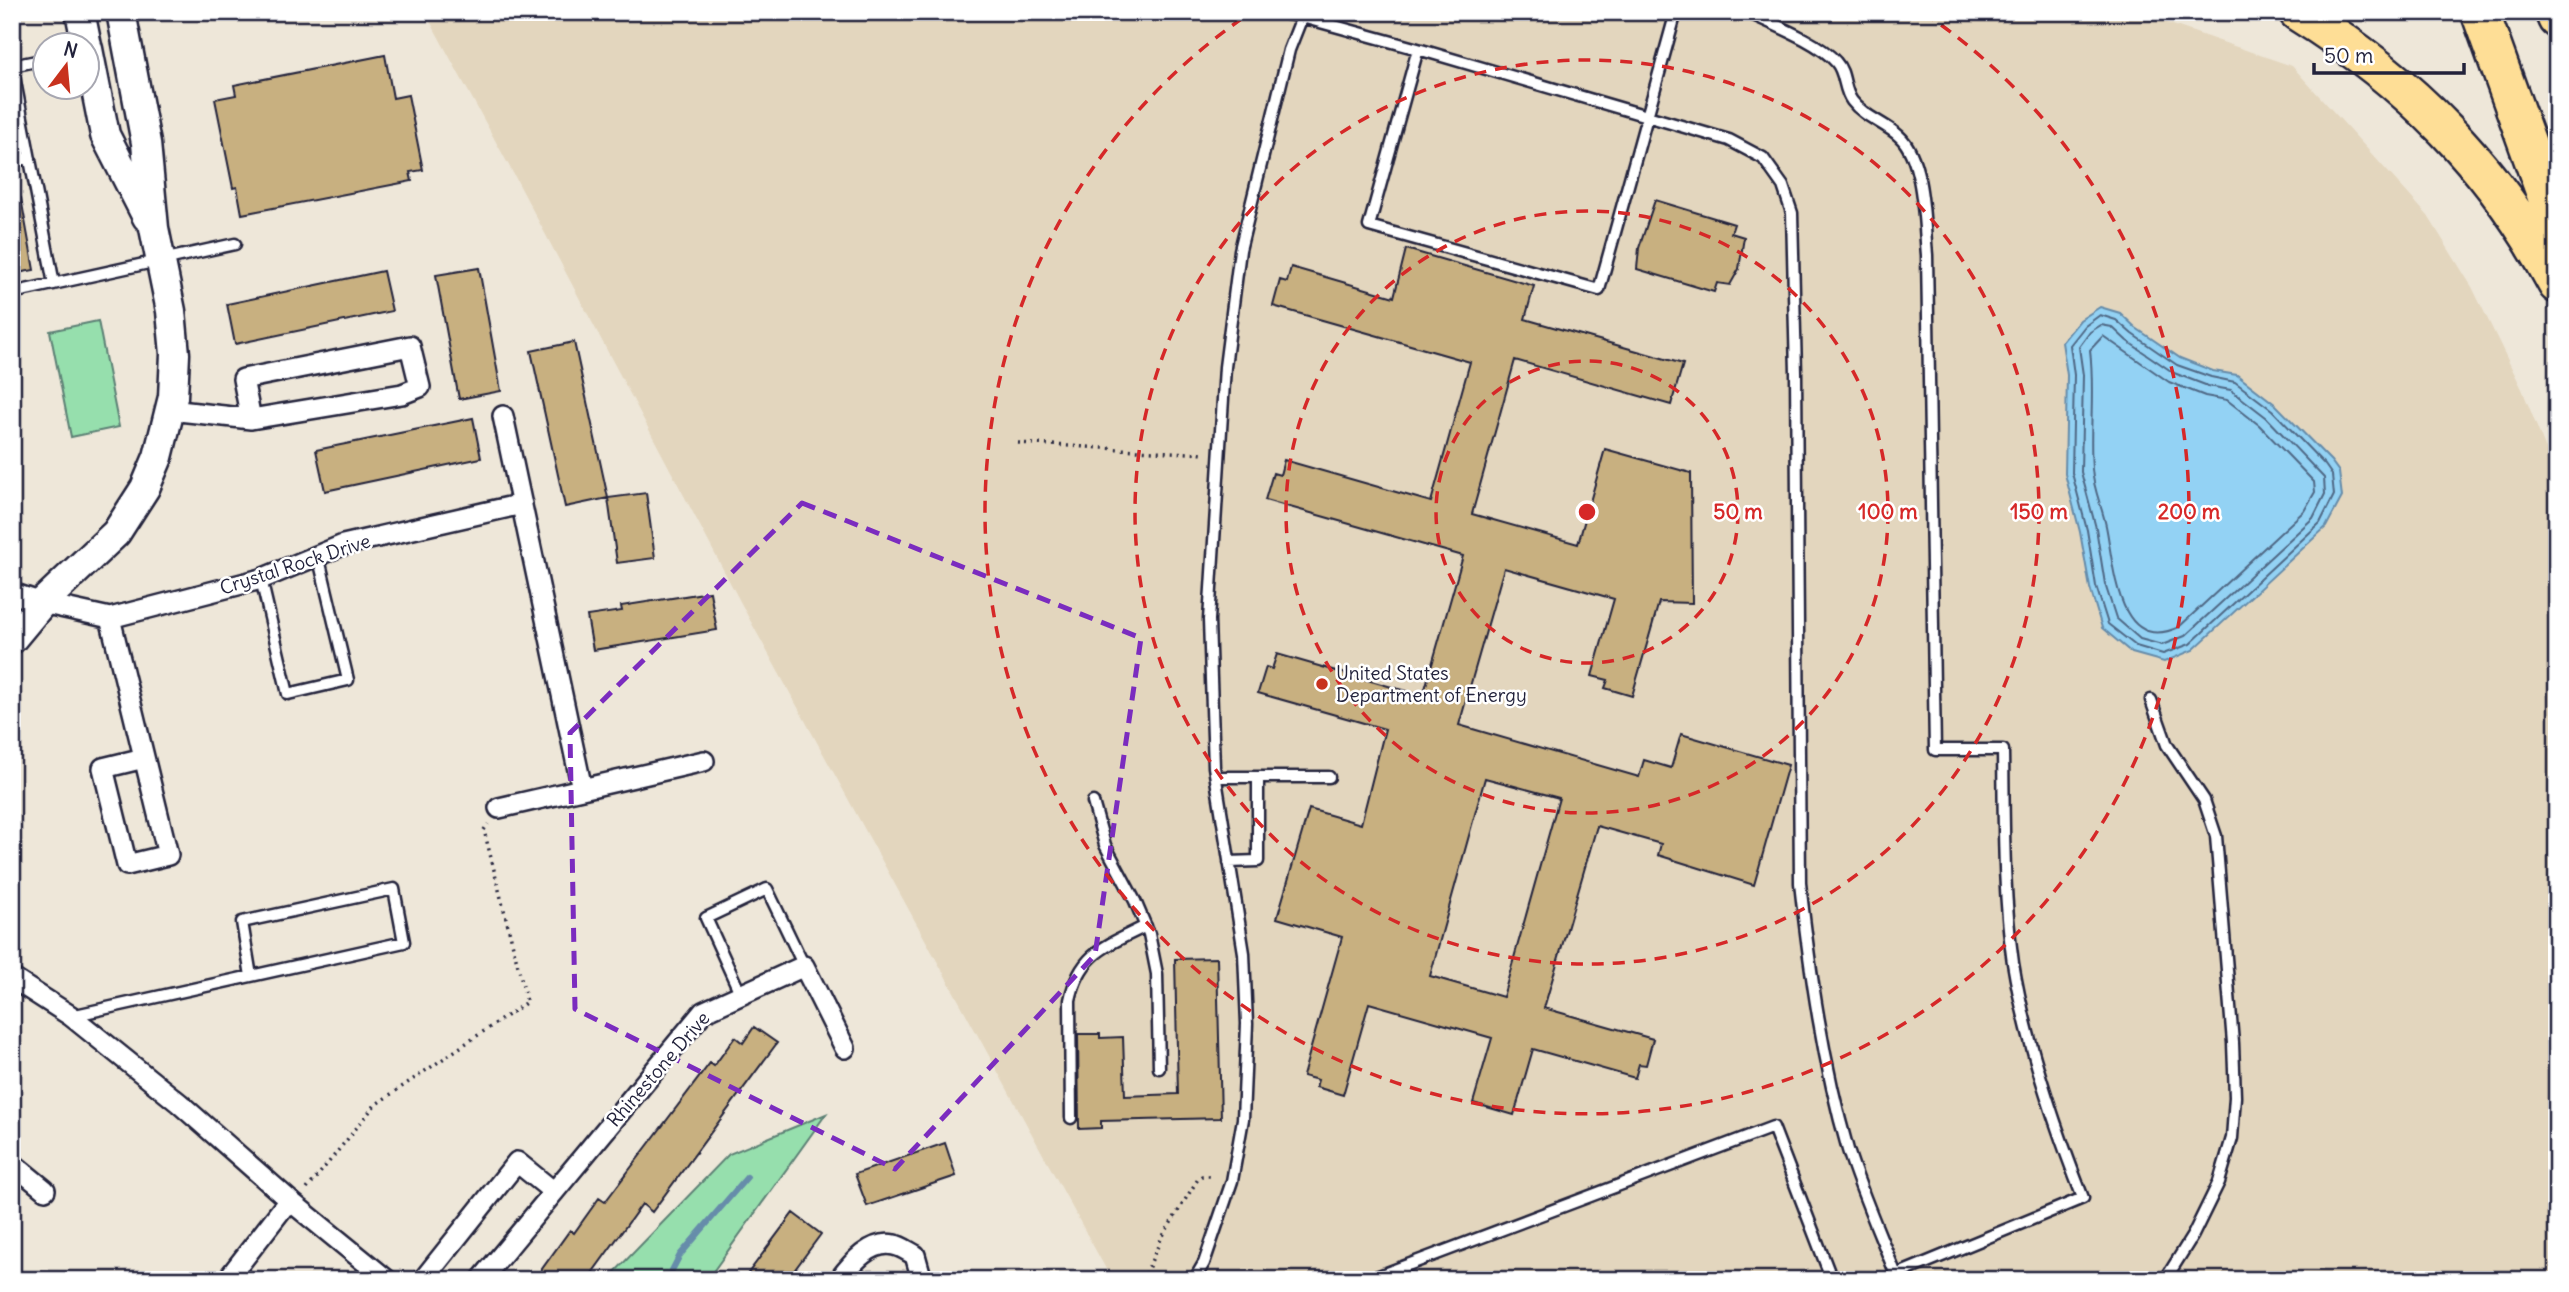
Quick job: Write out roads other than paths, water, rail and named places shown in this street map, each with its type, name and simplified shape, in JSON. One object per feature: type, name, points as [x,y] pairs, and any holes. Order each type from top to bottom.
[{"type":"highway","points":[[2298,12],[2370,61],[2428,109],[2471,155],[2505,201],[2557,284]]},
{"type":"highway","points":[[2480,12],[2557,226]]},
{"type":"highway","points":[[2554,12],[2557,19]]},
{"type":"street","points":[[80,12],[84,32]]},
{"type":"street","points":[[12,639],[42,603],[116,533],[138,499],[158,457],[173,397],[175,354],[171,311],[159,261],[146,143],[121,12]]},
{"type":"street","points":[[98,102],[105,135],[154,228]]},
{"type":"street","points":[[170,410],[251,419],[402,394],[420,387],[410,346],[243,379],[251,419]]},
{"type":"street","points":[[503,416],[582,789]]},
{"type":"street","name":"Crystal Rock Drive","points":[[12,593],[42,603],[110,618],[261,579],[343,545],[522,504]]},
{"type":"street","points":[[110,618],[168,855],[127,865],[103,768],[144,758]]},
{"type":"street","points":[[499,808],[705,761]]},
{"type":"street","points":[[804,966],[845,1048]]},
{"type":"street","name":"Rhinestone Drive","points":[[481,1280],[703,1012],[804,966]]},
{"type":"street","points":[[12,978],[71,1016],[179,1103],[292,1202],[387,1280]]},
{"type":"street","points":[[424,1280],[517,1162],[554,1192]]},
{"type":"street","points":[[12,1163],[45,1190]]},
{"type":"street","points":[[227,1280],[292,1202]]},
{"type":"street","points":[[839,1280],[846,1270],[873,1246],[895,1245],[915,1255],[922,1280]]},
{"type":"lane","points":[[1277,12],[1297,15],[1418,49],[1729,140],[1763,158],[1783,186],[1792,213],[1796,373],[1800,883],[1810,970],[1826,1057],[1849,1152],[1897,1277]]},
{"type":"lane","points":[[1418,49],[1369,226],[1599,290],[1676,12]]},
{"type":"lane","points":[[1747,12],[1788,31],[1837,62],[1853,103],[1902,139],[1913,160],[1921,193],[1927,254],[1935,750],[2003,750],[2006,895],[2014,964],[2044,1086],[2083,1198],[1897,1277],[1883,1280]]},
{"type":"lane","points":[[1194,1280],[1204,1263],[1231,1181],[1243,1119],[1247,1024],[1244,953],[1214,767],[1209,620],[1224,367],[1240,250],[1297,15]]},
{"type":"lane","points":[[32,62],[12,66],[17,118],[30,158],[54,284]]},
{"type":"lane","points":[[12,161],[30,158]]},
{"type":"lane","points":[[12,293],[235,244]]},
{"type":"lane","points":[[261,579],[288,694],[348,680],[318,555]]},
{"type":"lane","points":[[2151,700],[2167,744],[2204,800],[2216,836],[2235,1097],[2232,1138],[2219,1182],[2193,1235],[2165,1280]]},
{"type":"lane","points":[[1216,777],[1329,777]]},
{"type":"lane","points":[[1229,862],[1258,861],[1258,777]]},
{"type":"lane","points":[[1093,802],[1105,845],[1146,926],[1157,974],[1159,1069]]},
{"type":"lane","points":[[71,1016],[251,976],[404,942],[394,889],[242,922],[251,976]]},
{"type":"lane","points":[[741,995],[706,918],[767,889],[804,966]]},
{"type":"lane","points":[[1071,1118],[1070,1000],[1073,982],[1080,968],[1093,954],[1146,926]]},
{"type":"lane","points":[[1367,1280],[1773,1127],[1832,1280]]},
{"type":"water","points":[[2100,307],[2120,313],[2136,328],[2180,358],[2213,371],[2237,375],[2276,405],[2339,472],[2342,497],[2326,527],[2193,650],[2164,662],[2132,653],[2102,628],[2090,588],[2080,532],[2065,474],[2067,375],[2062,342],[2080,320]]},
{"type":"waterway","points":[[667,1280],[680,1255],[747,1177]]},
{"type":"place","name":"United States Department of Energy","points":[[1322,684]]}]
